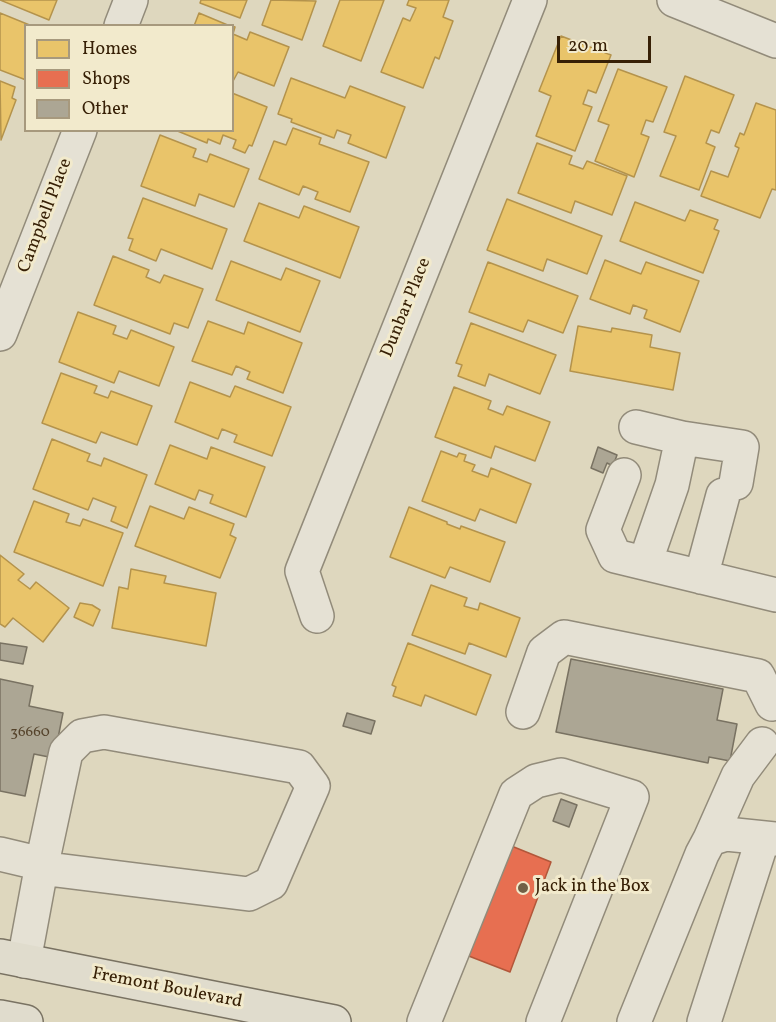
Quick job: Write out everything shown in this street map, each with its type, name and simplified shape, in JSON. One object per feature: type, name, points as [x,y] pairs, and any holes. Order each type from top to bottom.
[{"type":"main road","name":"Fremont Boulevard","points":[[12,958],[334,1022]]},
{"type":"main road","points":[[0,1017],[26,1022]]},
{"type":"street","points":[[122,24],[131,0]]},
{"type":"street","name":"Dunbar Place","points":[[317,616],[302,571],[530,0]]},
{"type":"street","points":[[674,0],[776,41]]},
{"type":"street","name":"Campbell Place","points":[[0,334],[79,132]]},
{"type":"street","points":[[636,428],[742,447],[701,577]]},
{"type":"street","points":[[645,563],[672,485],[682,438]]},
{"type":"street","points":[[624,475],[603,530],[615,556],[776,595]]},
{"type":"street","points":[[523,712],[544,652],[564,637],[758,676],[774,692],[769,746],[738,776],[702,854],[634,1022]]},
{"type":"street","points":[[0,854],[42,864],[56,870],[249,894],[271,883],[313,786],[298,767],[104,732],[82,736],[66,752],[42,864],[12,958]]},
{"type":"street","points":[[424,1022],[516,794],[536,781],[561,775],[632,797],[543,1022]]},
{"type":"street","points":[[704,1022],[770,838],[726,834],[710,839]]},
{"type":"building: Homes","points":[[0,0],[57,0],[49,20]]},
{"type":"building: Homes","points":[[201,0],[247,0],[240,18],[200,3]]},
{"type":"building: Homes","points":[[271,0],[316,1],[302,40],[262,25]]},
{"type":"building: Homes","points":[[340,0],[384,0],[361,61],[323,46]]},
{"type":"building: Homes","points":[[409,0],[449,0],[443,17],[453,21],[439,59],[435,57],[423,88],[381,72],[403,18],[410,21],[416,8],[407,5]]},
{"type":"building: Homes","points":[[0,13],[27,24],[24,24],[24,79],[0,70]]},
{"type":"building: Homes","points":[[199,13],[225,24],[195,24]]},
{"type":"building: Homes","points":[[250,32],[289,47],[274,86],[238,72],[234,79],[234,34],[247,40]]},
{"type":"building: Homes","points":[[561,36],[611,55],[596,93],[588,90],[583,104],[592,107],[575,151],[536,136],[551,96],[539,91]]},
{"type":"building: Homes","points":[[618,69],[667,87],[653,122],[646,120],[641,134],[649,137],[634,177],[595,161],[609,125],[598,121]]},
{"type":"building: Homes","points":[[685,76],[734,95],[719,133],[711,130],[706,143],[715,147],[699,190],[660,176],[676,136],[664,132]]},
{"type":"building: Homes","points":[[291,78],[345,98],[350,86],[405,107],[386,158],[348,143],[351,135],[337,130],[334,138],[291,122],[292,119],[278,114]]},
{"type":"building: Homes","points":[[0,81],[15,87],[12,98],[16,100],[1,140]]},
{"type":"building: Homes","points":[[234,94],[267,107],[252,146],[249,145],[245,153],[233,148],[236,140],[223,135],[220,144],[208,139],[207,143],[180,132],[234,132]]},
{"type":"building: Homes","points":[[756,103],[776,110],[776,190],[772,189],[760,218],[701,196],[711,171],[728,177],[739,148],[735,146],[740,133],[744,135]]},
{"type":"building: Homes","points":[[293,128],[321,138],[319,144],[369,162],[350,212],[315,199],[318,192],[303,186],[299,195],[259,179],[274,141],[286,145]]},
{"type":"building: Homes","points":[[160,135],[196,149],[193,157],[207,162],[210,154],[249,169],[234,207],[199,194],[195,206],[141,186]]},
{"type":"building: Homes","points":[[537,143],[572,156],[569,164],[583,169],[587,161],[627,176],[612,215],[575,201],[571,213],[518,193]]},
{"type":"building: Homes","points":[[143,198],[227,229],[212,269],[161,249],[156,261],[129,250],[133,239],[128,238]]},
{"type":"building: Homes","points":[[507,199],[602,236],[587,274],[547,259],[543,271],[487,250]]},
{"type":"building: Homes","points":[[635,202],[685,221],[690,210],[718,220],[714,229],[719,231],[703,273],[620,241]]},
{"type":"building: Homes","points":[[259,203],[299,218],[304,206],[359,227],[340,278],[244,241]]},
{"type":"building: Homes","points":[[113,256],[149,270],[146,277],[160,283],[164,275],[203,289],[188,328],[174,323],[170,334],[94,305]]},
{"type":"building: Homes","points":[[605,260],[641,274],[646,262],[699,281],[680,332],[644,318],[647,310],[633,305],[630,314],[590,299]]},
{"type":"building: Homes","points":[[231,261],[281,280],[286,268],[320,281],[300,332],[216,300]]},
{"type":"building: Homes","points":[[488,262],[578,296],[563,333],[528,320],[523,332],[469,312]]},
{"type":"building: Homes","points":[[78,312],[116,326],[113,334],[127,339],[131,330],[174,347],[159,386],[119,371],[114,383],[59,362]]},
{"type":"building: Homes","points":[[208,321],[244,334],[248,322],[302,343],[283,393],[247,379],[250,372],[236,366],[232,375],[192,361]]},
{"type":"building: Homes","points":[[471,323],[556,355],[540,394],[489,374],[485,386],[458,376],[462,365],[456,363]]},
{"type":"building: Homes","points":[[578,326],[611,332],[612,328],[652,335],[650,347],[680,353],[673,390],[570,371]]},
{"type":"building: Homes","points":[[61,373],[97,386],[94,393],[108,398],[111,391],[152,406],[137,445],[101,432],[96,443],[42,423]]},
{"type":"building: Homes","points":[[190,382],[230,397],[235,386],[291,407],[272,456],[234,442],[237,435],[222,429],[218,439],[175,422]]},
{"type":"building: Homes","points":[[454,387],[491,401],[488,409],[503,415],[507,406],[550,422],[535,461],[495,446],[491,458],[435,437]]},
{"type":"building: Homes","points":[[52,439],[90,454],[87,461],[101,466],[104,458],[147,475],[127,528],[111,521],[116,507],[93,498],[88,510],[33,489]]},
{"type":"building: Homes","points":[[170,445],[207,459],[211,447],[265,467],[246,517],[210,503],[213,495],[199,490],[195,500],[155,484]]},
{"type":"building: Homes","points":[[441,451],[457,457],[459,453],[466,455],[464,461],[475,465],[472,471],[488,477],[491,468],[531,484],[516,523],[480,509],[475,521],[422,501]]},
{"type":"building: Homes","points":[[34,501],[69,514],[66,522],[80,526],[83,519],[123,533],[103,586],[14,552]]},
{"type":"building: Homes","points":[[150,506],[184,519],[189,507],[234,524],[230,535],[236,538],[220,578],[135,546]]},
{"type":"building: Homes","points":[[409,507],[460,529],[461,526],[505,542],[490,582],[450,567],[445,578],[390,557]]},
{"type":"building: Homes","points":[[0,555],[24,574],[18,580],[30,589],[36,582],[69,608],[43,642],[13,618],[5,627],[0,624]]},
{"type":"building: Homes","points":[[131,569],[166,576],[164,583],[216,593],[206,646],[112,628],[119,587],[128,589]]},
{"type":"building: Homes","points":[[431,585],[467,598],[464,606],[478,610],[480,603],[520,618],[506,657],[469,643],[465,654],[412,635]]},
{"type":"building: Homes","points":[[80,603],[92,605],[100,610],[93,626],[74,617]]},
{"type":"building: Homes","points":[[408,643],[491,675],[476,715],[425,695],[421,706],[393,696],[396,687],[392,685]]},
{"type":"building: Shops","points":[[504,843],[551,862],[510,972],[461,953]]},
{"type":"building: Other","points":[[598,447],[617,455],[613,466],[607,463],[603,473],[591,468]]},
{"type":"building: Other","points":[[0,643],[27,647],[23,664],[0,660]]},
{"type":"building: Other","points":[[571,659],[723,689],[717,720],[737,724],[730,761],[709,757],[708,763],[556,732]]},
{"type":"building: Other","points":[[0,679],[33,686],[29,706],[63,713],[54,758],[34,754],[25,796],[0,791]]},
{"type":"building: Other","points":[[347,713],[375,721],[371,734],[343,726]]},
{"type":"building: Other","points":[[561,799],[577,805],[569,827],[553,821]]},
{"type":"place","name":"Jack in the Box","points":[[523,888]]}]
